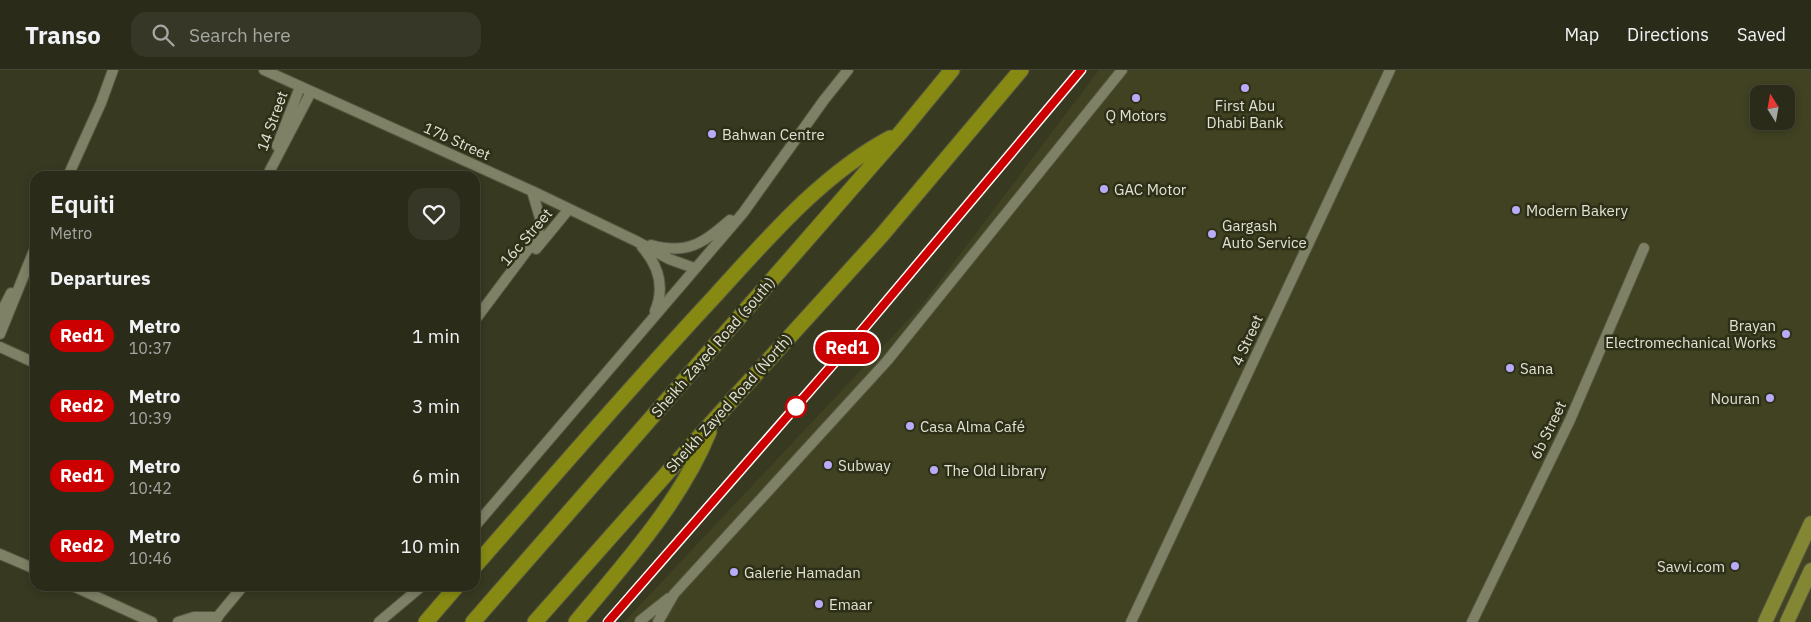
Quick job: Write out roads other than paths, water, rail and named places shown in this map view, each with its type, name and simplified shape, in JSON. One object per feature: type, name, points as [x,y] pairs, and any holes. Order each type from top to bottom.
[{"type":"highway","name":"Sheikh Zayed Road (south)","points":[[473,622],[901,132],[952,70]]},
{"type":"highway","name":"Sheikh Zayed Road (North)","points":[[535,622],[715,419],[895,221],[1021,70]]},
{"type":"highway","points":[[480,560],[755,252],[832,177],[865,153],[901,132]]},
{"type":"highway","points":[[576,622],[672,500],[696,461],[715,419]]},
{"type":"highway","points":[[426,622],[453,591]]},
{"type":"main road","points":[[1765,622],[1811,524]]},
{"type":"main road","points":[[1787,622],[1811,570]]},
{"type":"street","points":[[101,103],[113,70]]},
{"type":"street","points":[[70,171],[101,103],[119,70]]},
{"type":"street","name":"17b Street","points":[[264,70],[532,191],[669,259],[694,268]]},
{"type":"street","points":[[480,520],[753,200],[824,100],[848,70]]},
{"type":"street","points":[[639,622],[674,594],[887,361],[1122,70]]},
{"type":"street","name":"4 Street","points":[[1131,622],[1390,70]]},
{"type":"street","name":"14 Street","points":[[270,171],[300,87]]},
{"type":"street","name":"14 Street","points":[[272,166],[282,152],[310,92]]},
{"type":"street","name":"16c Street","points":[[480,314],[505,283],[538,236],[540,218],[532,191]]},
{"type":"street","name":"17b Street","points":[[636,241],[672,249],[694,246],[708,238],[753,200]]},
{"type":"street","name":"16c Street","points":[[505,283],[522,267],[569,209]]},
{"type":"street","name":"17b Street","points":[[636,241],[654,262],[660,278],[660,295],[651,320]]},
{"type":"street","name":"6b Street","points":[[1472,622],[1570,420],[1644,248]]},
{"type":"street","points":[[0,315],[30,256]]},
{"type":"street","points":[[0,334],[30,260]]},
{"type":"street","points":[[0,347],[30,361]]},
{"type":"street","points":[[0,554],[30,567]]},
{"type":"street","points":[[83,591],[152,622]]},
{"type":"street","points":[[178,622],[194,617],[215,619],[239,591]]},
{"type":"street","points":[[379,622],[416,591]]},
{"type":"street","points":[[658,622],[674,594]]},
{"type":"railway","points":[[608,622],[854,340],[1081,70]]},
{"type":"metro line","name":"Red1","points":[[608,622],[854,340],[1081,70]]},
{"type":"place","name":"First Abu Dhabi Bank","points":[[1245,88]]},
{"type":"place","name":"Q Motors","points":[[1136,98]]},
{"type":"place","name":"Bahwan Centre","points":[[712,134]]},
{"type":"place","name":"GAC Motor","points":[[1104,189]]},
{"type":"place","name":"Modern Bakery","points":[[1516,210]]},
{"type":"place","name":"Gargash Auto Service","points":[[1212,234]]},
{"type":"place","name":"Brayan Electromechanical Works","points":[[1786,334]]},
{"type":"place","name":"Sana","points":[[1510,368]]},
{"type":"place","name":"Nouran","points":[[1770,398]]},
{"type":"place","name":"Casa Alma Café","points":[[910,426]]},
{"type":"place","name":"Subway","points":[[828,465]]},
{"type":"place","name":"The Old Library","points":[[934,470]]},
{"type":"place","name":"Savvi.com","points":[[1735,566]]},
{"type":"place","name":"Galerie Hamadan","points":[[734,572]]},
{"type":"place","name":"Emaar","points":[[819,604]]}]
